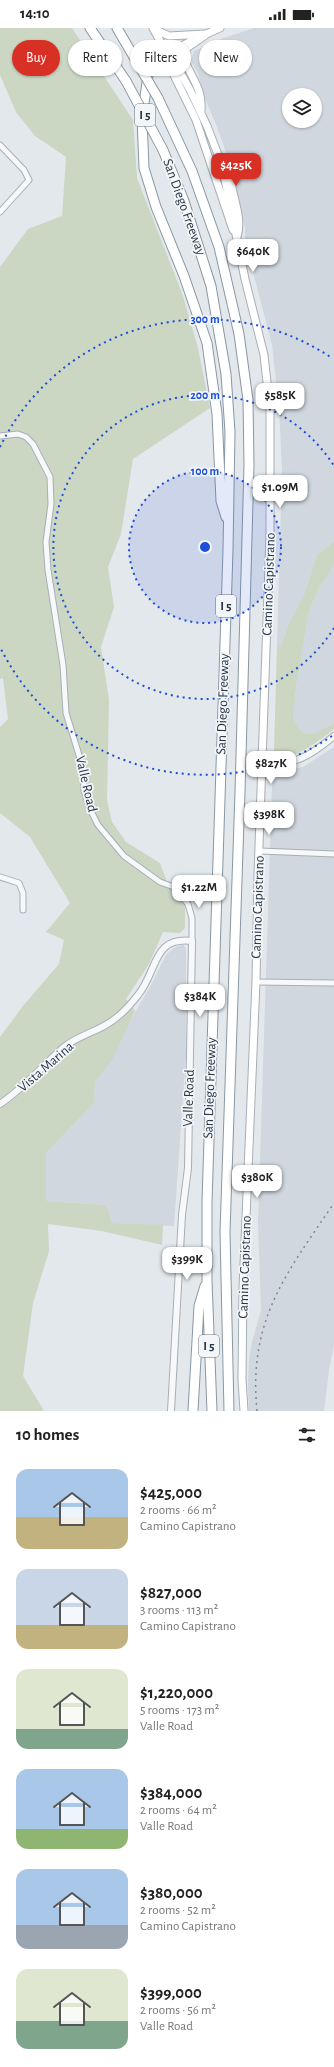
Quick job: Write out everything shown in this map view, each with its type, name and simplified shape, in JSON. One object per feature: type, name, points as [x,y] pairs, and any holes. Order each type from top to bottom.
[{"type":"highway","name":"San Diego Freeway","points":[[90,28],[126,81],[163,150],[200,247],[218,319],[226,374],[230,432],[228,522],[209,1122],[207,1281],[212,1411]]},
{"type":"highway","name":"San Diego Freeway","points":[[117,28],[158,98],[192,171],[219,247],[239,334],[248,400],[249,465],[241,768],[225,1232],[229,1411]]},
{"type":"highway","points":[[148,76],[142,118],[144,168],[156,207],[189,288],[207,343],[217,408],[221,501],[228,522]]},
{"type":"highway","points":[[193,1411],[199,1306],[207,1281]]},
{"type":"main road","points":[[153,28],[168,36],[207,34]]},
{"type":"main road","name":"Camino Capistrano","points":[[153,28],[159,40]]},
{"type":"main road","points":[[191,42],[220,28]]},
{"type":"main road","points":[[201,114],[202,100],[198,84],[183,56],[188,47],[207,34]]},
{"type":"main road","name":"Camino Capistrano","points":[[174,76],[196,120],[215,174],[230,225],[236,239]]},
{"type":"main road","name":"Camino Capistrano","points":[[182,76],[201,114],[222,165],[236,239],[264,355],[270,410],[270,537],[263,765],[256,982],[243,1288],[242,1379],[244,1411]]},
{"type":"main road","points":[[196,120],[207,138],[216,162],[222,165],[218,174],[230,225]]},
{"type":"main road","points":[[233,161],[230,173],[240,220],[236,239]]},
{"type":"street","points":[[0,145],[24,170],[29,180],[0,212]]},
{"type":"street","name":"Valle Road","points":[[0,436],[18,434],[26,437],[36,450],[50,477],[51,504],[46,542],[48,570],[63,665],[66,713],[83,768],[84,790],[89,807],[98,825],[124,856],[160,882],[174,887],[188,904],[192,918],[188,1164],[182,1215],[172,1411]]},
{"type":"street","points":[[263,765],[286,763],[309,756],[334,736]]},
{"type":"street","points":[[260,852],[334,854]]},
{"type":"street","points":[[0,877],[20,883],[23,893],[23,910]]},
{"type":"street","name":"Vista Marina","points":[[0,1104],[15,1094],[65,1046],[105,1025],[123,1012],[139,994],[148,980],[161,953],[170,942],[178,940],[192,941]]},
{"type":"street","points":[[256,982],[334,983]]},
{"type":"shaded area","points":[[254,28],[334,28],[334,541],[317,555],[304,595],[289,623],[281,646],[277,647],[282,469],[279,407],[272,345],[245,241],[245,228],[232,170],[204,96],[198,73],[191,61],[194,51],[199,49],[199,76],[252,76],[252,40],[219,40]]},
{"type":"shaded area","points":[[334,564],[334,723],[315,733],[306,734],[300,730],[293,719],[296,688],[309,612],[320,585],[324,582]]},
{"type":"shaded area","points":[[334,747],[334,1345],[324,1411],[249,1411],[249,1360],[252,1342],[261,1310],[258,1223],[272,786],[275,772],[303,767]]},
{"type":"shaded area","points":[[183,944],[186,949],[186,1054],[174,1226],[112,1223],[107,1205],[46,1201],[46,1153],[94,1103],[95,1081],[151,985],[166,955],[174,948]]},
{"type":"green space","points":[[0,28],[72,28],[80,40],[68,40],[68,76],[104,76],[133,120],[137,178],[183,296],[198,348],[210,408],[133,459],[121,534],[108,567],[114,607],[101,647],[109,700],[107,800],[112,822],[126,842],[160,863],[167,882],[185,905],[185,928],[180,933],[163,932],[149,964],[126,999],[135,1011],[112,1060],[95,1081],[94,1103],[46,1153],[46,1201],[107,1205],[112,1223],[163,1225],[162,1245],[102,1231],[48,1224],[49,1251],[33,1303],[23,1376],[44,1411],[0,1411],[0,1037],[23,1006],[59,964],[64,940],[46,932],[70,903],[30,837],[0,813],[0,727],[8,719],[3,678],[0,679],[0,267],[28,229],[62,216],[66,157],[35,136],[16,112],[0,75]]},
{"type":"green space","points":[[334,541],[334,564],[324,582],[320,585],[309,612],[296,688],[293,719],[300,730],[306,734],[315,733],[334,723],[334,729],[301,752],[279,758],[274,750],[277,647],[281,646],[289,623],[304,595],[317,555]]},
{"type":"railway","points":[[257,1411],[256,1379],[258,1350],[265,1324],[274,1300],[286,1276],[334,1203]]}]
